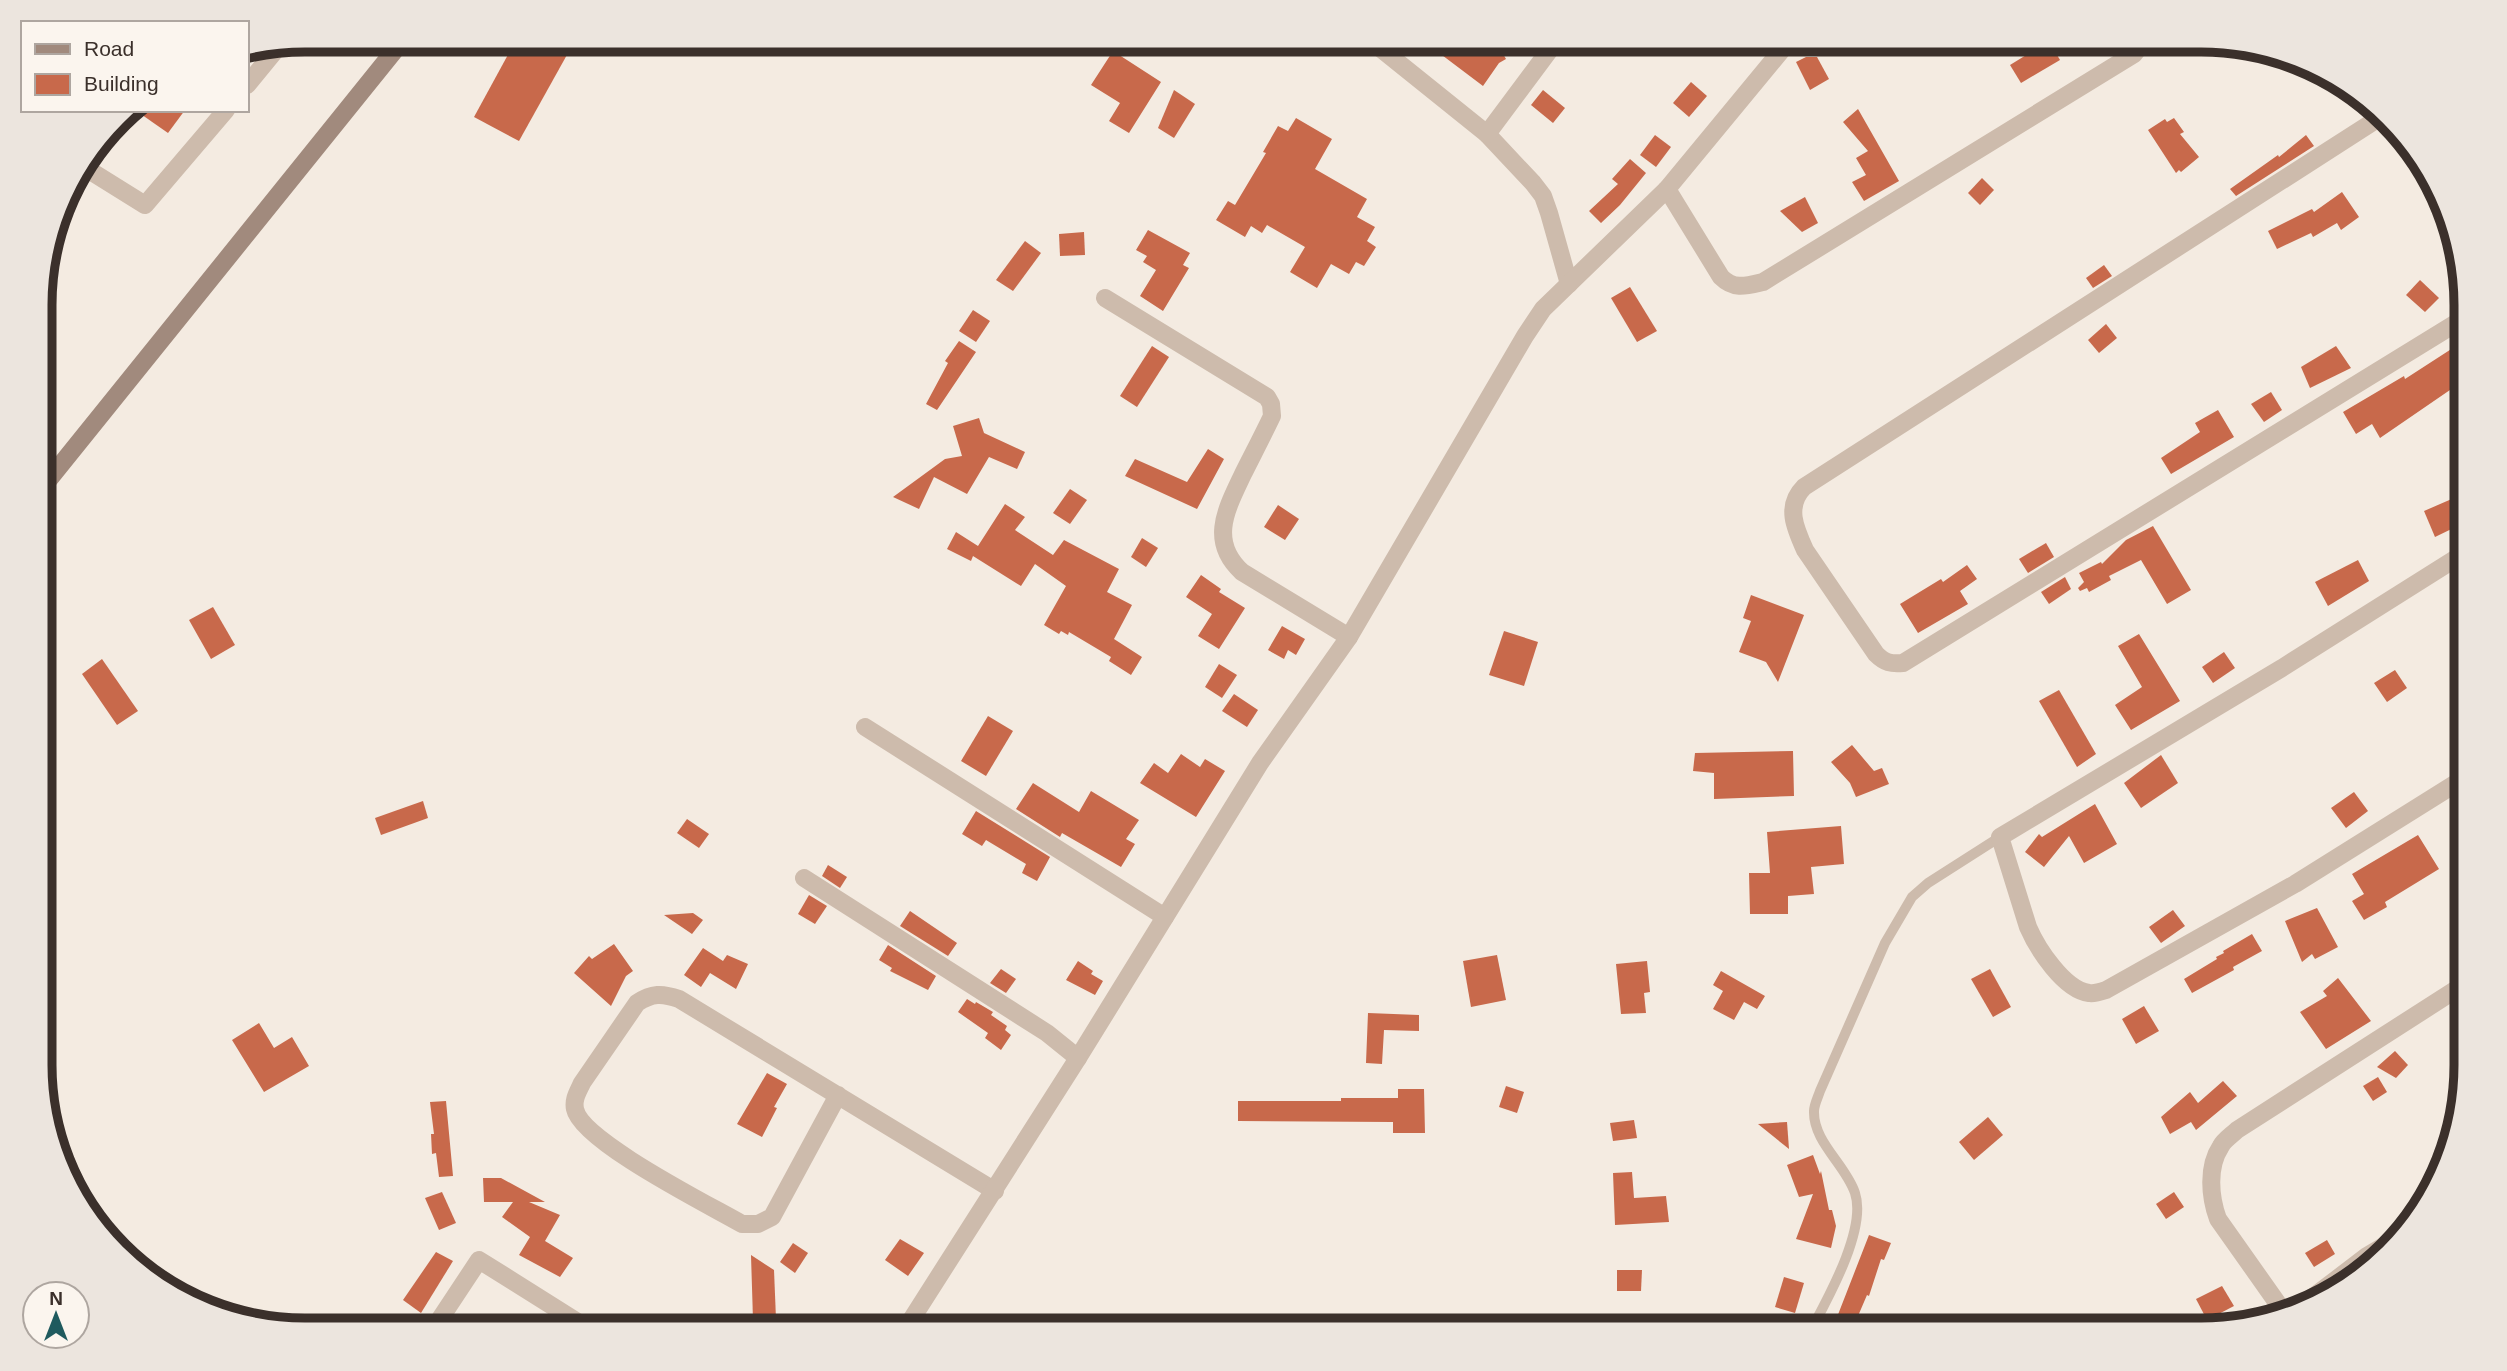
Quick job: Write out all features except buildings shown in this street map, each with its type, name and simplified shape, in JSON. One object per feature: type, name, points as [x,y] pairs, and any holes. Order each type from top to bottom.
[{"type":"main road","points":[[52,477],[393,52]]},
{"type":"street","points":[[1385,52],[1486,134],[1543,195],[1569,284]]},
{"type":"street","points":[[1486,134],[1548,52]]},
{"type":"street","points":[[912,1318],[995,1191],[1260,763],[1349,637],[1543,309],[1667,189],[1780,52]]},
{"type":"street","points":[[1667,189],[1721,277],[1728,284],[1739,287],[1763,282],[2135,52]]},
{"type":"street","points":[[248,84],[271,55]]},
{"type":"street","points":[[91,171],[145,205],[223,112]]},
{"type":"street","points":[[2374,121],[1804,487],[1795,496],[1793,506],[1798,534],[1805,550],[1876,654],[1883,661],[1903,663],[2454,324]]},
{"type":"street","points":[[1105,298],[1267,397],[1272,416],[1228,505],[1223,522],[1226,552],[1242,572],[1349,637]]},
{"type":"street","points":[[2454,560],[2282,668],[2000,837],[2034,942],[2070,985],[2088,993],[2096,993],[2106,990],[2295,884],[2454,785]]},
{"type":"street","points":[[865,727],[1165,917]]},
{"type":"street","points":[[804,878],[1046,1033],[1078,1058]]},
{"type":"street","points":[[2280,1306],[2218,1219],[2212,1201],[2212,1182],[2214,1163],[2221,1146],[2236,1130],[2454,991]]},
{"type":"street","points":[[838,1095],[772,1217],[758,1224],[742,1224],[632,1162],[581,1122],[575,1110],[575,1098],[582,1083],[637,1003],[650,995],[665,994],[679,999],[838,1095],[995,1191]]},
{"type":"street","points":[[2334,1281],[2369,1255]]},
{"type":"street","points":[[441,1318],[479,1260],[571,1318]]},
{"type":"lane","points":[[1817,1318],[1840,1274],[1857,1213],[1856,1194],[1818,1131],[1814,1110],[1821,1091],[1885,943],[1912,897],[1927,883],[2000,837]]}]
